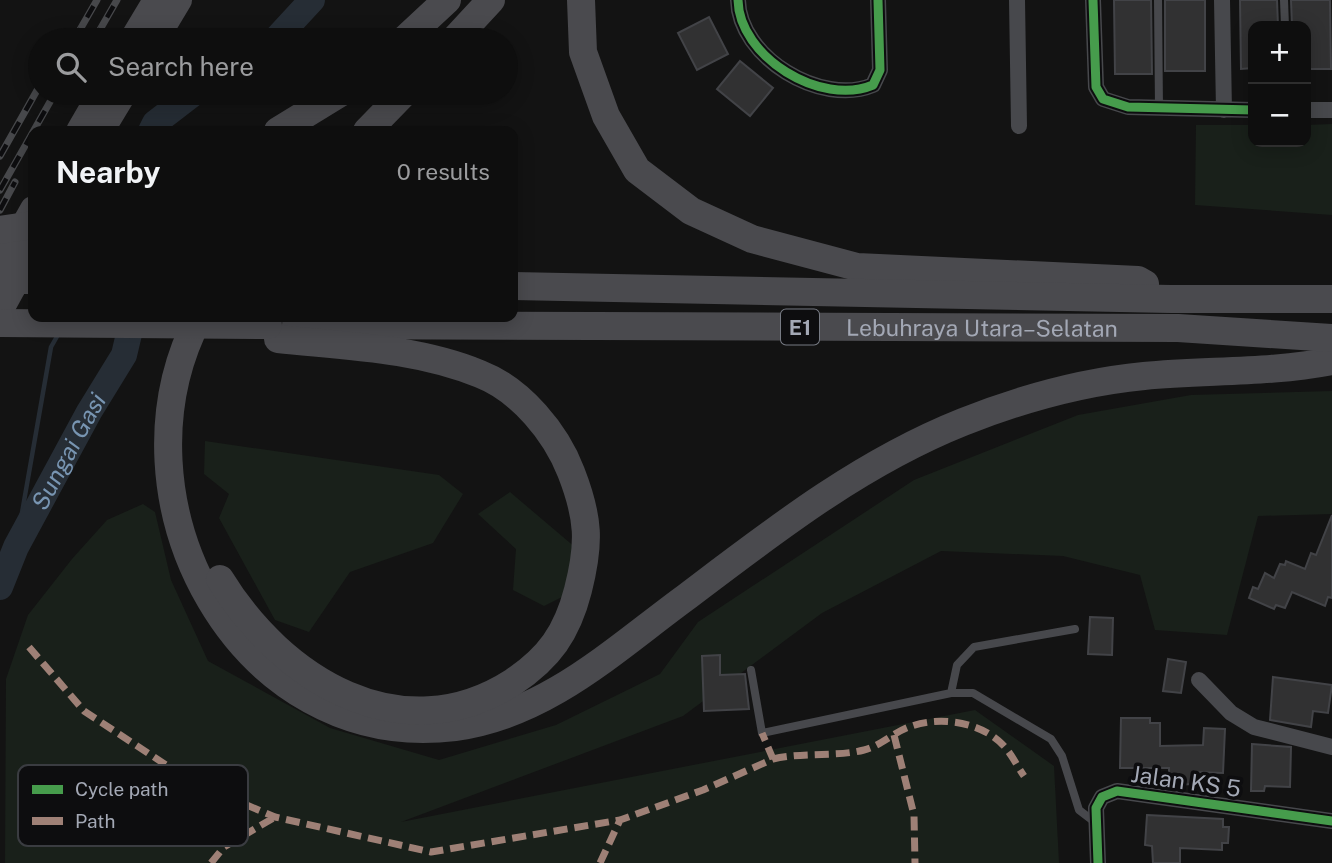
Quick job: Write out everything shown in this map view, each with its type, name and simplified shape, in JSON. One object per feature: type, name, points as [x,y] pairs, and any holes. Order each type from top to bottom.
[{"type":"highway","points":[[139,28],[156,0]]},
{"type":"highway","points":[[162,28],[179,0]]},
{"type":"highway","points":[[417,28],[447,0]]},
{"type":"highway","points":[[443,28],[470,0]]},
{"type":"highway","points":[[465,28],[492,0]]},
{"type":"highway","points":[[581,0],[583,52],[606,116],[637,170],[691,211],[752,239],[857,267],[1138,280],[1171,299]]},
{"type":"highway","points":[[82,126],[95,105]]},
{"type":"highway","points":[[104,126],[117,105]]},
{"type":"highway","points":[[286,126],[320,105]]},
{"type":"highway","points":[[349,126],[369,105]]},
{"type":"highway","points":[[372,126],[392,105]]},
{"type":"highway","points":[[0,268],[28,218]]},
{"type":"highway","points":[[0,230],[28,226]]},
{"type":"highway","points":[[0,311],[28,259]]},
{"type":"highway","points":[[0,280],[28,280]]},
{"type":"highway","name":"Lebuhraya Utara–Selatan","points":[[518,286],[1171,299],[1332,299]]},
{"type":"highway","points":[[197,322],[172,394],[168,449],[177,525],[201,584],[238,639],[292,686],[345,715],[407,729],[481,722],[521,710],[565,687],[790,519],[887,456],[961,423],[1042,394],[1140,376],[1332,361]]},
{"type":"highway","points":[[213,322],[187,414],[189,496],[212,565],[237,606],[257,631],[311,677],[336,690],[396,709],[430,710],[459,706],[490,696],[540,664],[572,616],[587,557],[585,508],[561,446],[523,402],[482,374],[421,355],[273,332]]},
{"type":"highway","name":"Lebuhraya Utara–Selatan","points":[[0,323],[158,324],[273,332],[1178,328],[1332,338]]},
{"type":"street","points":[[738,0],[743,27],[753,45],[790,73],[826,91],[859,91],[873,85],[880,70],[878,0]]},
{"type":"street","points":[[1017,0],[1019,126]]},
{"type":"street","points":[[1093,0],[1096,87],[1103,99],[1121,106],[1248,110]]},
{"type":"street","points":[[1222,0],[1224,110]]},
{"type":"street","points":[[1311,110],[1332,110]]},
{"type":"street","points":[[1199,680],[1231,713],[1254,727],[1332,747]]},
{"type":"street","name":"Jalan KS 5","points":[[1098,863],[1096,808],[1102,797],[1117,791],[1332,821]]},
{"type":"lane","points":[[1158,0],[1159,108]]},
{"type":"lane","points":[[1284,0],[1285,21]]},
{"type":"lane","points":[[951,693],[957,665],[974,647],[1075,629]]},
{"type":"lane","points":[[751,670],[762,733],[951,693],[973,693],[1051,740],[1062,756],[1079,810],[1096,823]]},
{"type":"shaded area","points":[[1332,124],[1332,215],[1195,205],[1196,125],[1248,125],[1248,147],[1311,147],[1311,125]]},
{"type":"shaded area","points":[[1332,391],[1332,514],[1258,516],[1227,635],[1155,630],[1140,575],[1063,556],[941,551],[822,613],[683,716],[401,822],[975,710],[1054,766],[1059,863],[5,863],[6,679],[28,615],[107,520],[143,504],[155,512],[171,580],[208,661],[330,728],[439,760],[556,725],[660,674],[698,622],[914,480],[1078,415],[1191,395]]},
{"type":"shaded area","points":[[205,441],[439,475],[463,494],[433,543],[350,572],[309,632],[275,620],[219,518],[229,494],[204,474]]},
{"type":"shaded area","points":[[510,492],[576,548],[562,597],[544,606],[513,590],[516,549],[478,514]]},
{"type":"building","points":[[1114,0],[1151,0],[1152,74],[1115,74]]},
{"type":"building","points":[[1165,0],[1205,0],[1205,71],[1165,71]]},
{"type":"building","points":[[1240,0],[1277,0],[1278,21],[1248,21],[1248,68],[1241,69]]},
{"type":"building","points":[[1291,0],[1330,0],[1331,69],[1311,69],[1311,21],[1292,21]]},
{"type":"building","points":[[709,17],[728,54],[697,70],[678,33]]},
{"type":"building","points":[[740,61],[773,88],[750,116],[717,89]]},
{"type":"building","points":[[1332,515],[1332,598],[1328,597],[1325,606],[1292,592],[1285,608],[1276,605],[1274,609],[1249,598],[1253,587],[1258,589],[1265,573],[1274,578],[1280,564],[1285,565],[1286,561],[1305,569],[1311,553],[1316,555]]},
{"type":"building","points":[[1090,617],[1113,618],[1112,655],[1088,654]]},
{"type":"building","points":[[720,655],[720,675],[745,674],[749,709],[704,711],[702,656]]},
{"type":"building","points":[[1168,659],[1186,662],[1181,693],[1163,691]]},
{"type":"building","points":[[1273,677],[1332,685],[1328,713],[1313,711],[1311,727],[1270,720]]},
{"type":"building","points":[[1121,718],[1150,718],[1150,723],[1160,723],[1160,746],[1203,745],[1204,728],[1225,729],[1223,773],[1195,772],[1195,784],[1169,785],[1169,768],[1120,768]]},
{"type":"building","points":[[1252,744],[1291,747],[1290,787],[1265,786],[1264,791],[1251,791]]},
{"type":"building","points":[[1147,815],[1223,819],[1223,827],[1229,827],[1228,843],[1222,843],[1222,850],[1180,848],[1180,863],[1153,863],[1152,846],[1145,845]]},
{"type":"waterway","name":"Sungai Gasi","points":[[286,28],[312,0]]},
{"type":"waterway","name":"Sungai Gasi","points":[[154,126],[178,105]]},
{"type":"waterway","name":"Sungai Gasi","points":[[0,587],[16,547],[89,412],[124,355],[132,322]]},
{"type":"waterway","points":[[16,547],[51,347],[59,333]]},
{"type":"railway","points":[[81,28],[97,0]]},
{"type":"railway","points":[[101,28],[117,0]]},
{"type":"railway","points":[[0,156],[29,105]]},
{"type":"railway","points":[[36,126],[48,105]]},
{"type":"railway","points":[[0,190],[28,141]]},
{"type":"railway","points":[[0,210],[15,182]]},
{"type":"marked path","points":[[29,647],[84,711],[166,765]]},
{"type":"marked path","points":[[773,759],[864,750],[912,726],[948,722],[972,726],[994,737],[1006,748],[1024,776]]},
{"type":"marked path","points":[[248,806],[275,817],[431,852],[620,820],[703,790],[773,759],[762,733]]},
{"type":"marked path","points":[[894,735],[914,815],[915,863]]},
{"type":"marked path","points":[[248,833],[275,817]]},
{"type":"marked path","points":[[600,863],[620,820]]},
{"type":"marked path","points":[[211,863],[226,846]]},
{"type":"cycle path","points":[[738,0],[742,21],[752,40],[767,58],[808,83],[830,89],[852,90],[873,85],[880,70],[878,0]]},
{"type":"cycle path","points":[[1093,0],[1096,87],[1103,99],[1128,107],[1248,110]]},
{"type":"cycle path","points":[[1098,863],[1096,808],[1102,797],[1117,791],[1332,821]]}]
